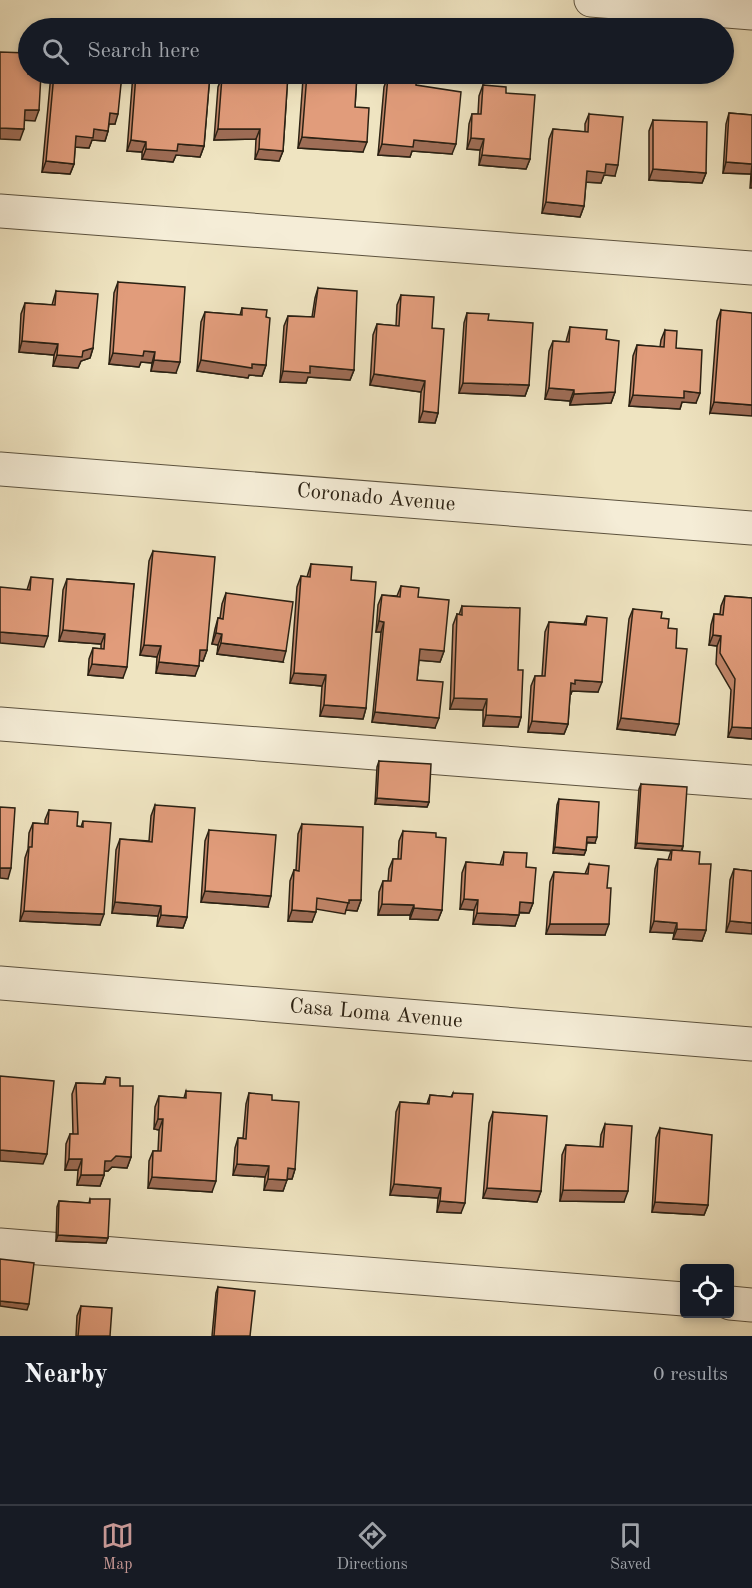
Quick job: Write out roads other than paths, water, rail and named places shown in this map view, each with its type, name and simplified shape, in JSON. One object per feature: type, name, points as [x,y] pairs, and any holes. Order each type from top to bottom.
[{"type":"street","points":[[591,0],[752,14]]},
{"type":"street","points":[[0,211],[752,268]]},
{"type":"street","name":"Coronado Avenue","points":[[0,469],[752,528]]},
{"type":"street","points":[[0,724],[752,782]]},
{"type":"street","name":"Casa Loma Avenue","points":[[0,983],[752,1044]]},
{"type":"street","points":[[0,1245],[680,1299]]},
{"type":"street","points":[[734,1303],[752,1305]]}]
